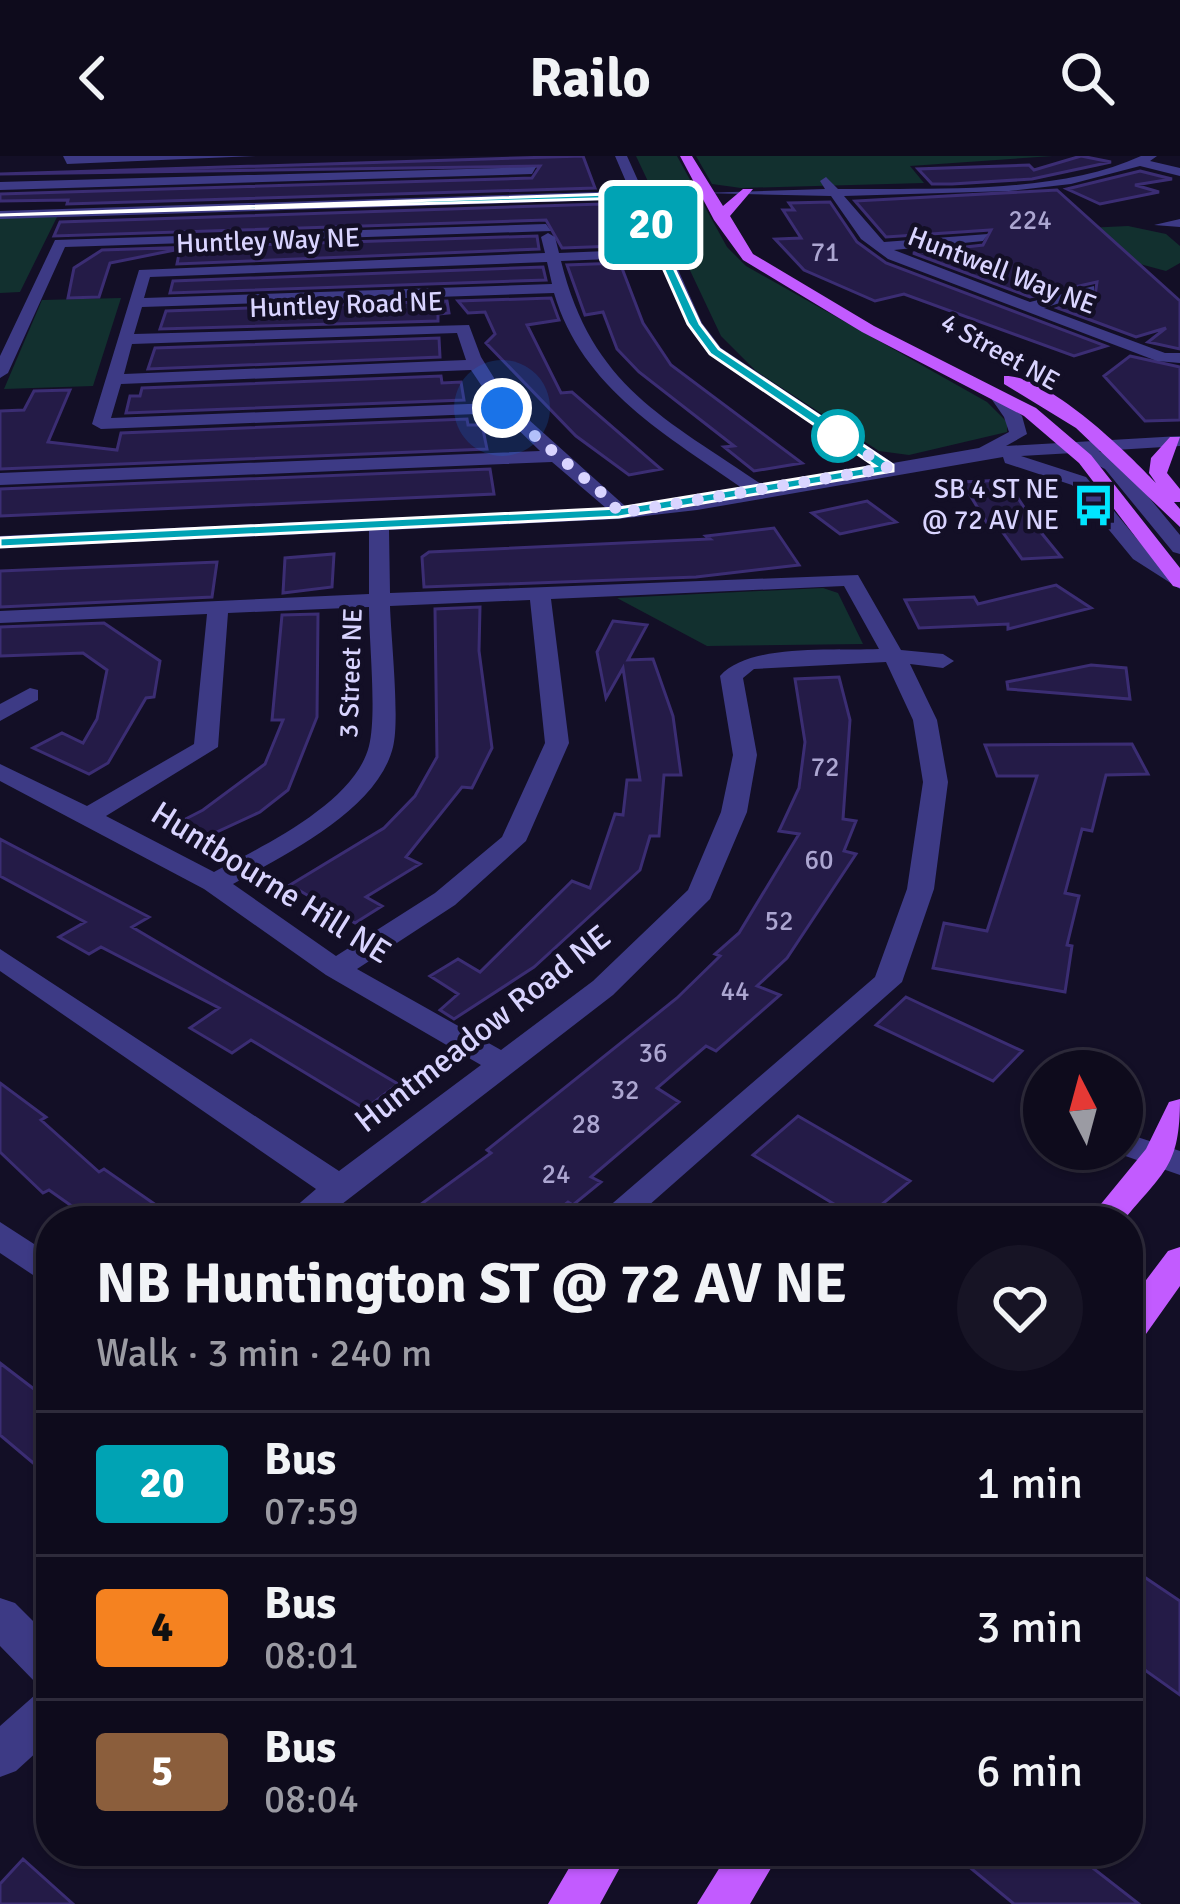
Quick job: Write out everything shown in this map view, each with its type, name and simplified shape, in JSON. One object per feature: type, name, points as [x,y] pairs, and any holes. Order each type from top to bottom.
[{"type":"main road","name":"4 Street NE","points":[[686,156],[721,220],[748,257],[772,275],[1030,412],[1072,446],[1180,582]]},
{"type":"main road","points":[[721,220],[731,203],[748,192]]},
{"type":"main road","name":"4 Street NE","points":[[861,320],[888,326],[1064,407],[1112,444],[1180,521]]},
{"type":"main road","points":[[1178,441],[1160,458],[1158,473],[1180,502]]},
{"type":"main road","points":[[1120,1206],[1170,1159],[1180,1110]]},
{"type":"main road","points":[[1143,1311],[1180,1260]]},
{"type":"main road","points":[[572,1904],[596,1866]]},
{"type":"main road","points":[[721,1904],[743,1866]]},
{"type":"street","points":[[69,156],[67,160],[250,156]]},
{"type":"street","points":[[621,156],[694,324],[715,351],[888,468]]},
{"type":"street","points":[[707,193],[828,185],[1050,183],[1147,160],[1180,172]]},
{"type":"street","points":[[0,186],[530,163],[561,288],[578,335],[599,367],[650,413],[762,493]]},
{"type":"street","name":"Huntwell Way NE","points":[[828,185],[879,248],[1163,358],[1180,358]]},
{"type":"street","points":[[0,215],[636,195]]},
{"type":"street","points":[[1160,225],[1180,223]]},
{"type":"street","points":[[0,373],[60,243],[546,228]]},
{"type":"street","points":[[879,248],[982,237]]},
{"type":"street","name":"Huntley Way NE","points":[[502,408],[101,424],[144,273],[158,268],[665,254]]},
{"type":"street","points":[[137,303],[561,288]]},
{"type":"street","points":[[1027,308],[1089,289]]},
{"type":"street","name":"Huntley Road NE","points":[[126,339],[463,328],[472,365],[502,408],[619,513]]},
{"type":"street","points":[[113,379],[472,365]]},
{"type":"street","points":[[967,455],[1018,434],[1013,416],[996,394]]},
{"type":"street","points":[[0,542],[619,513],[762,493],[967,455],[1178,441]]},
{"type":"street","points":[[1072,446],[1112,465],[1180,548]]},
{"type":"street","points":[[967,455],[1028,462],[1079,481],[1140,555],[1180,582]]},
{"type":"street","points":[[0,479],[558,456]]},
{"type":"street","name":"3 Street NE","points":[[214,883],[301,835],[357,788],[381,748],[380,525]]},
{"type":"street","points":[[0,617],[851,579],[926,721],[939,786],[907,941],[886,982],[625,1206]]},
{"type":"street","points":[[336,969],[446,899],[513,842],[557,743],[540,592]]},
{"type":"street","points":[[90,814],[206,747],[218,607]]},
{"type":"street","name":"Huntmeadow Road NE","points":[[315,1206],[603,988],[700,892],[734,812],[745,755],[731,676],[748,663],[889,656],[943,661]]},
{"type":"street","points":[[0,714],[30,695]]},
{"type":"street","name":"Huntbourne Hill NE","points":[[0,771],[90,814],[214,883],[336,969],[500,1063]]},
{"type":"street","points":[[0,958],[338,1188]]},
{"type":"street","points":[[0,1235],[36,1263]]},
{"type":"street","points":[[0,1617],[36,1654]]},
{"type":"street","points":[[0,1755],[36,1723]]},
{"type":"green space","points":[[636,156],[677,156],[727,247],[746,266],[987,402],[1007,422],[1007,432],[909,455],[879,451],[756,371],[721,336]]},
{"type":"green space","points":[[696,156],[1053,156],[910,166],[924,183],[741,188],[712,184]]},
{"type":"green space","points":[[57,217],[20,292],[0,293],[0,218]]},
{"type":"green space","points":[[1128,226],[1166,234],[1180,246],[1180,263],[1166,271],[1084,249],[1065,229]]},
{"type":"green space","points":[[121,298],[93,386],[4,389],[42,300]]},
{"type":"green space","points":[[823,588],[838,593],[863,644],[707,646],[617,598]]},
{"type":"building","points":[[583,156],[595,188],[67,204],[68,200],[0,201],[0,194],[532,178],[540,166],[0,174]]},
{"type":"building","points":[[1081,156],[1111,162],[1032,179],[952,184],[932,184],[918,169],[1029,165],[1034,170]]},
{"type":"building","points":[[1140,171],[1172,179],[1135,185],[1159,192],[1100,204],[1067,189]]},
{"type":"building","points":[[1057,190],[1180,301],[1180,349],[1148,342],[1166,328],[1136,337],[1058,308],[1095,296],[1097,282],[1030,297],[913,253],[983,245],[991,230],[886,237],[855,201]]},
{"type":"building","points":[[830,202],[857,242],[886,263],[1106,346],[1074,356],[904,294],[875,301],[804,270],[775,239],[801,238],[783,210],[794,210],[789,203]]},
{"type":"building","points":[[602,204],[616,246],[562,248],[546,220],[54,236],[60,222]]},
{"type":"building","points":[[537,236],[539,249],[177,264],[180,249],[110,263],[99,297],[68,298],[74,268],[102,250]]},
{"type":"building","points":[[620,263],[643,323],[671,365],[802,463],[754,471],[724,447],[734,446],[639,372],[617,349],[603,312],[585,315],[567,265]]},
{"type":"building","points":[[543,267],[546,280],[170,293],[173,281]]},
{"type":"building","points":[[551,298],[559,320],[527,325],[561,393],[572,392],[661,469],[629,475],[576,436],[486,343],[495,334],[485,312],[468,313],[458,301]]},
{"type":"building","points":[[447,301],[449,313],[438,314],[438,321],[160,329],[166,311]]},
{"type":"building","points":[[439,338],[440,357],[148,369],[155,348]]},
{"type":"building","points":[[1130,356],[1180,367],[1180,420],[1145,421],[1104,376]]},
{"type":"building","points":[[441,376],[442,383],[461,382],[464,400],[126,413],[130,396],[140,396],[142,388]]},
{"type":"building","points":[[70,390],[48,442],[117,450],[121,433],[467,419],[468,425],[482,425],[487,449],[0,469],[0,411],[24,410],[34,391]]},
{"type":"building","points":[[490,469],[494,494],[0,516],[0,489]]},
{"type":"building","points":[[1006,480],[1061,557],[1022,559],[999,527],[990,528],[962,482]]},
{"type":"building","points":[[867,501],[896,522],[840,534],[812,513]]},
{"type":"building","points":[[774,528],[799,565],[696,577],[424,587],[422,557],[429,552],[710,539],[706,536]]},
{"type":"building","points":[[334,554],[332,587],[283,593],[285,558]]},
{"type":"building","points":[[217,562],[212,597],[0,607],[0,571]]},
{"type":"building","points":[[1056,585],[1091,608],[1008,629],[1008,624],[919,628],[905,600],[974,597],[978,604]]},
{"type":"building","points":[[480,607],[479,651],[492,748],[472,788],[462,787],[406,857],[420,864],[366,897],[382,906],[355,923],[290,885],[384,828],[415,796],[437,757],[435,609]]},
{"type":"building","points":[[318,614],[317,717],[288,790],[260,812],[195,842],[170,827],[203,810],[265,764],[283,720],[272,720],[282,615]]},
{"type":"building","points":[[613,621],[647,625],[628,660],[653,659],[673,716],[681,775],[664,775],[659,836],[650,836],[640,870],[534,967],[454,1019],[440,1010],[458,994],[430,976],[458,959],[480,972],[572,881],[590,888],[615,814],[623,815],[627,780],[640,780],[623,668],[606,698],[597,652]]},
{"type":"building","points":[[104,623],[160,661],[154,697],[146,698],[108,763],[89,774],[33,748],[62,733],[83,743],[97,719],[107,670],[83,653],[0,656],[0,627]]},
{"type":"building","points":[[1091,665],[1126,668],[1130,699],[1008,689],[1007,682]]},
{"type":"building","points":[[839,677],[850,720],[843,819],[856,821],[844,851],[856,854],[787,958],[757,986],[780,995],[716,1051],[706,1046],[657,1088],[679,1102],[591,1177],[601,1182],[573,1205],[419,1206],[491,1153],[487,1150],[677,998],[739,933],[799,834],[779,831],[799,788],[805,742],[795,679]]},
{"type":"building","points":[[1132,744],[1148,774],[1106,775],[1092,831],[1082,829],[1065,893],[1079,896],[1067,945],[1072,946],[1065,992],[933,968],[944,923],[987,931],[1037,776],[997,776],[985,745]]},
{"type":"building","points":[[0,839],[149,917],[132,927],[398,1084],[365,1109],[251,1040],[232,1053],[190,1028],[219,1008],[101,947],[89,954],[59,937],[85,922],[0,876]]},
{"type":"building","points":[[906,997],[1022,1051],[993,1081],[876,1025]]},
{"type":"building","points":[[0,1083],[46,1117],[41,1120],[99,1172],[104,1169],[157,1206],[72,1206],[49,1190],[43,1193],[0,1152]]},
{"type":"building","points":[[798,1116],[910,1181],[880,1206],[837,1206],[753,1155]]},
{"type":"building","points":[[0,1363],[36,1391],[36,1465],[0,1435]]},
{"type":"building","points":[[1143,1576],[1180,1601],[1180,1695],[1143,1669]]},
{"type":"building","points":[[23,1859],[73,1904],[0,1904],[0,1884]]},
{"type":"building","points":[[968,1866],[1090,1866],[1139,1904],[1014,1904]]},
{"type":"bus line","name":"20","points":[[0,215],[636,195],[694,324],[715,351],[888,468],[697,504],[619,513],[0,543]]},
{"type":"place","name":"SB 4 ST NE @ 72 AV NE","points":[[1093,505]]},
{"type":"route","points":[[502,408],[614,502],[619,513],[697,504],[888,468],[825,427],[838,436]]}]
